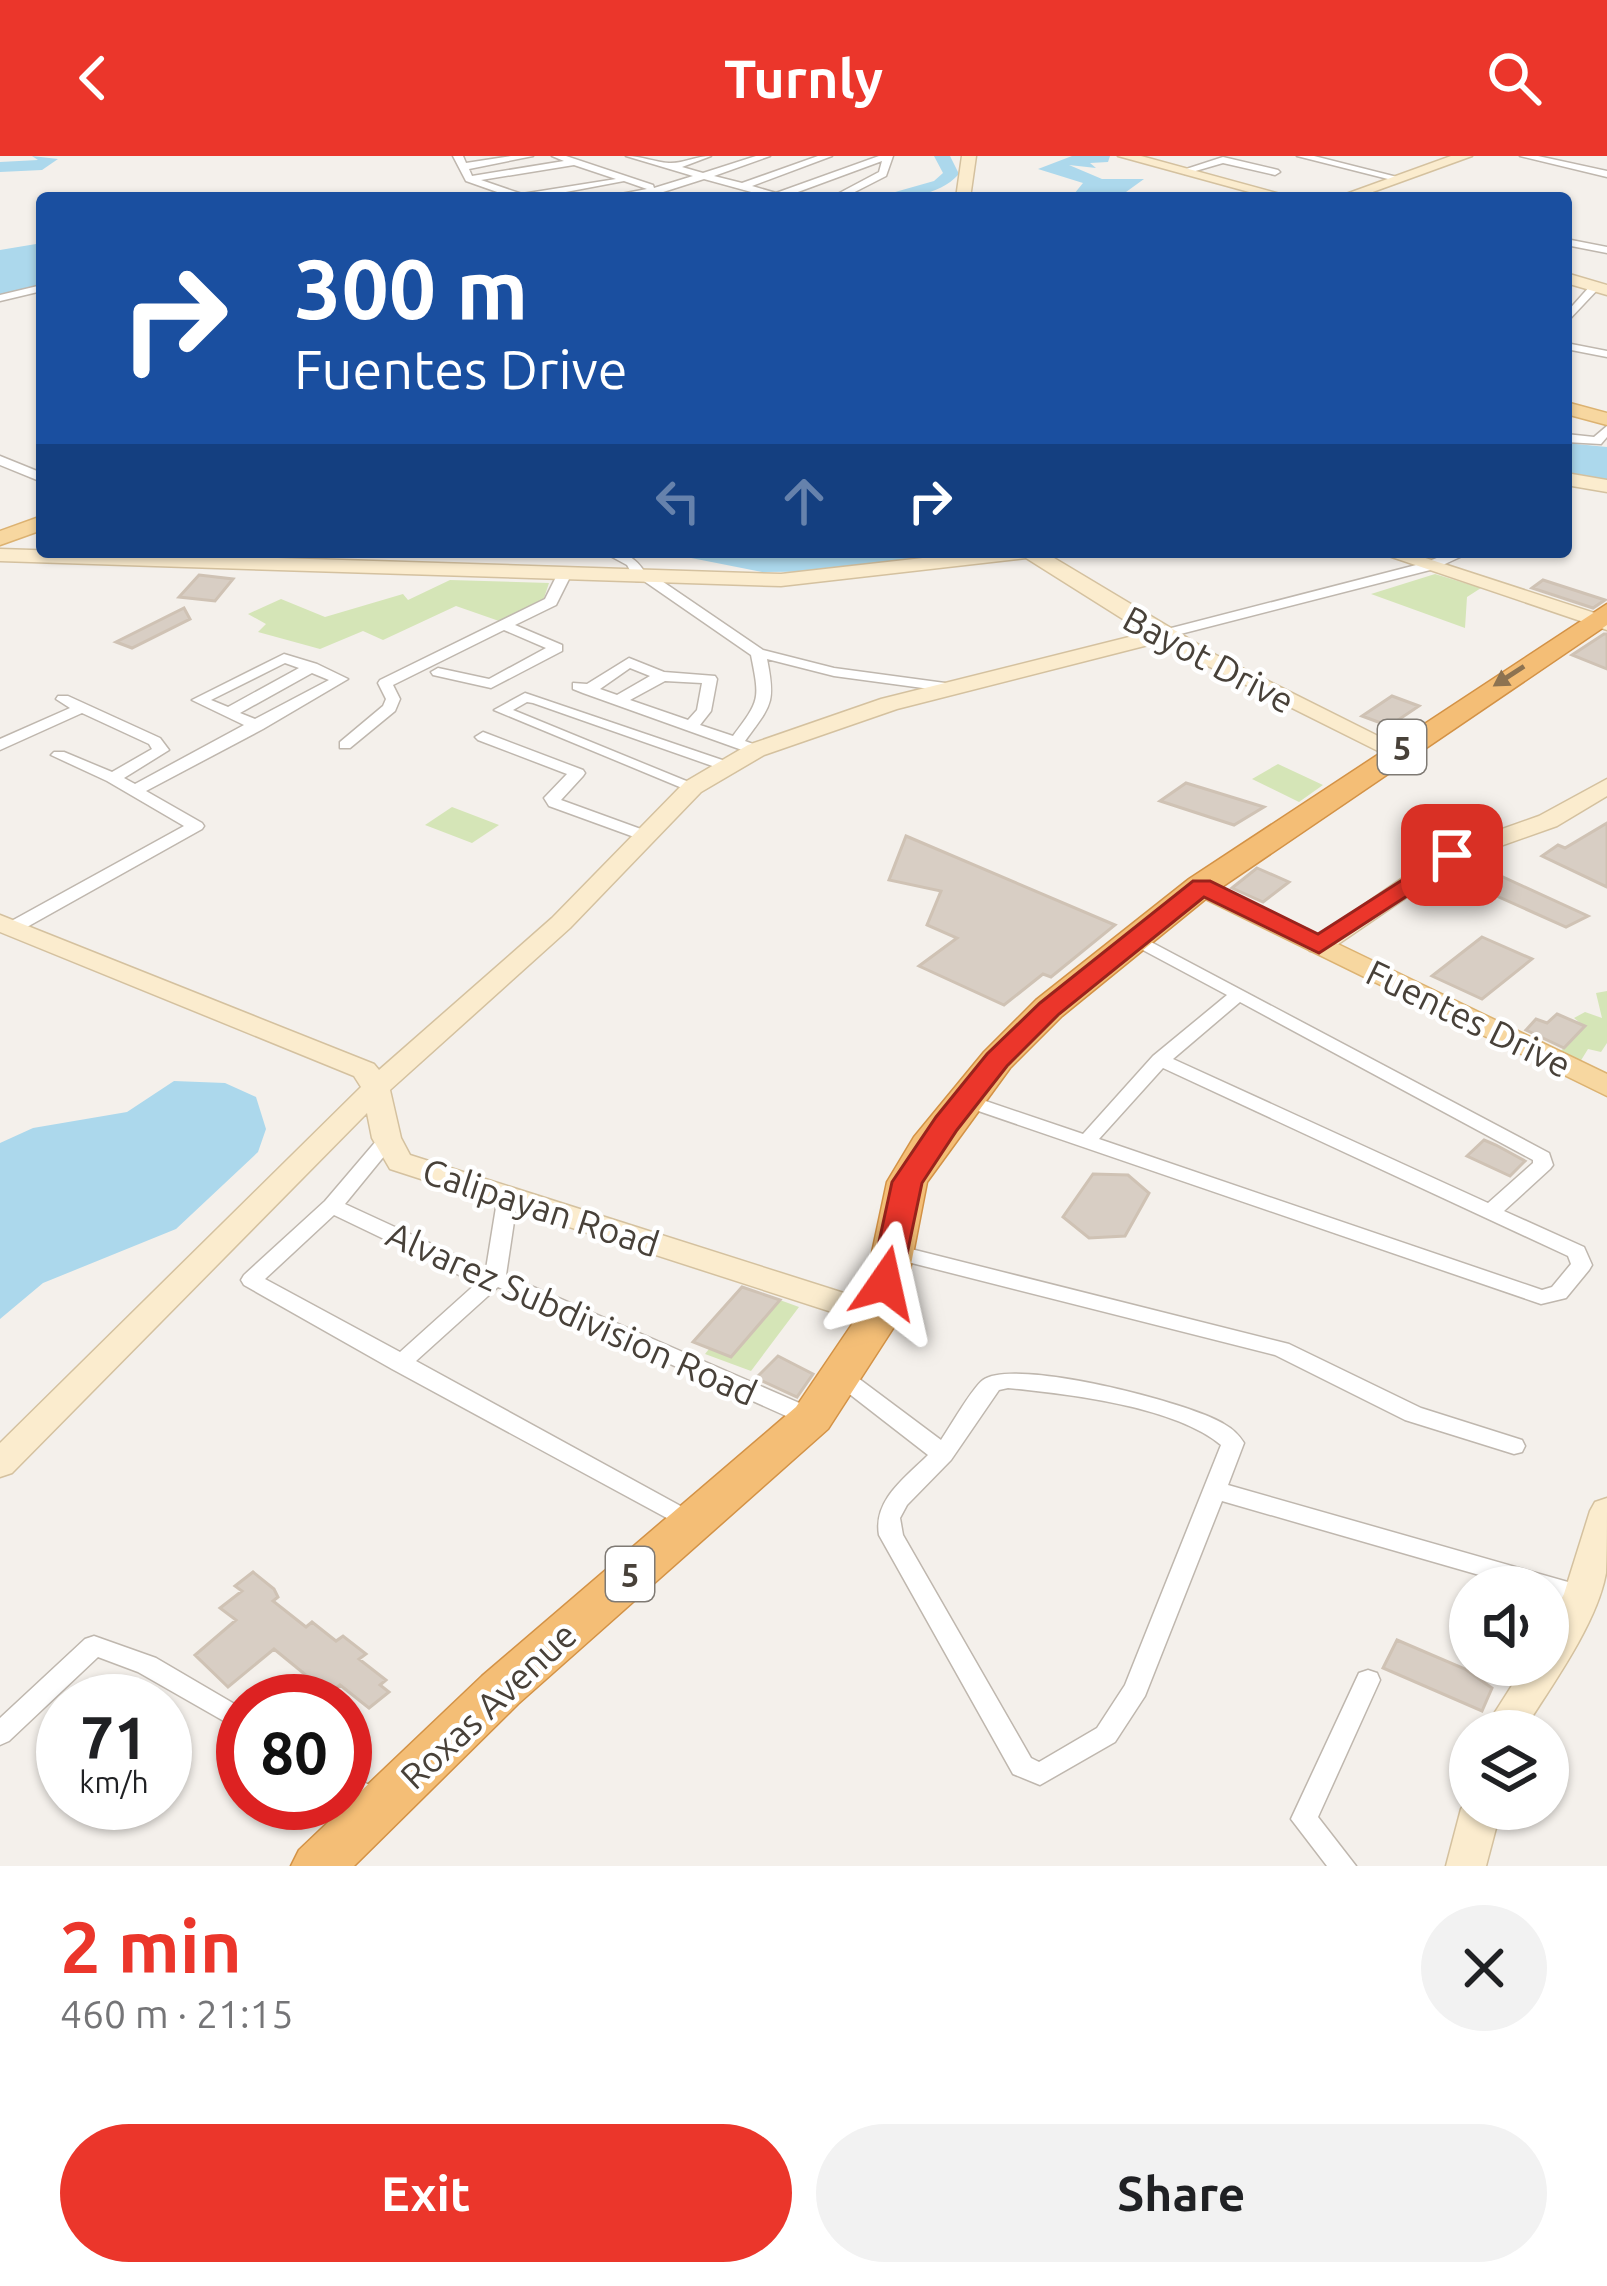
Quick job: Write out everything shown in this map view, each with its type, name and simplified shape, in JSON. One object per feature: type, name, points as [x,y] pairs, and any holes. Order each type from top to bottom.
[{"type":"highway","name":"Roxas Avenue","points":[[372,1786],[812,1418],[880,1316],[907,1182],[964,1100],[1049,1008],[1202,886],[1396,751],[1603,619]]},
{"type":"highway","name":"Roxas Avenue","points":[[318,1866],[340,1830]]},
{"type":"main road","points":[[1572,410],[1607,419]]},
{"type":"main road","points":[[0,538],[36,525]]},
{"type":"main road","name":"Fuentes Drive","points":[[1202,886],[1607,1086]]},
{"type":"street","points":[[505,192],[469,179],[460,161],[529,156]]},
{"type":"street","points":[[557,156],[660,190]]},
{"type":"street","points":[[632,156],[761,192]]},
{"type":"street","points":[[671,168],[706,156]]},
{"type":"street","points":[[646,192],[765,156]]},
{"type":"street","points":[[741,187],[827,156]]},
{"type":"street","points":[[794,192],[888,156]]},
{"type":"street","points":[[847,192],[883,174],[888,156]]},
{"type":"street","points":[[964,192],[969,156]]},
{"type":"street","points":[[977,192],[980,156]]},
{"type":"street","points":[[1125,156],[1265,192]]},
{"type":"street","points":[[1302,156],[1396,178]]},
{"type":"street","points":[[1358,192],[1465,156]]},
{"type":"street","points":[[1525,156],[1607,174]]},
{"type":"street","points":[[1185,171],[1223,160],[1275,172]]},
{"type":"street","points":[[469,179],[571,163]]},
{"type":"street","points":[[494,188],[594,172]]},
{"type":"street","points":[[556,192],[624,180]]},
{"type":"street","points":[[1572,243],[1607,250]]},
{"type":"street","points":[[1572,280],[1601,289]]},
{"type":"street","points":[[0,298],[36,289]]},
{"type":"street","points":[[1572,315],[1601,289]]},
{"type":"street","points":[[1572,347],[1607,354]]},
{"type":"street","points":[[1572,439],[1597,441],[1607,430]]},
{"type":"street","points":[[0,460],[36,475]]},
{"type":"street","points":[[1572,479],[1607,486]]},
{"type":"street","points":[[0,555],[36,555]]},
{"type":"street","points":[[174,558],[781,580],[977,558]]},
{"type":"street","points":[[623,558],[644,578],[758,653],[833,672],[945,688]]},
{"type":"street","name":"Bayot Drive","points":[[1039,558],[1157,636],[1254,688],[1396,751]]},
{"type":"street","points":[[0,1464],[376,1088],[561,922],[694,787],[739,754],[945,688],[1157,636],[1408,558]]},
{"type":"street","points":[[1414,558],[1603,619]]},
{"type":"street","points":[[344,746],[391,708],[393,699],[385,683],[551,602],[564,575]]},
{"type":"street","points":[[438,672],[490,684],[557,648],[504,625]]},
{"type":"street","points":[[739,754],[766,691],[758,653]]},
{"type":"street","points":[[136,790],[259,726],[341,679],[293,659],[277,660],[199,700],[259,726]]},
{"type":"street","points":[[690,727],[704,711],[710,680],[662,676],[629,662],[583,688],[690,727],[739,754]]},
{"type":"street","points":[[228,713],[312,668]]},
{"type":"street","points":[[618,700],[662,676]]},
{"type":"street","points":[[694,787],[501,710],[525,697],[536,699],[624,731],[739,754]]},
{"type":"street","points":[[64,699],[155,741],[161,750],[113,778]]},
{"type":"street","points":[[0,745],[81,708]]},
{"type":"street","points":[[596,751],[624,731]]},
{"type":"street","points":[[483,736],[578,773],[552,798],[555,803],[643,835]]},
{"type":"street","points":[[6,926],[196,826],[113,778],[59,755]]},
{"type":"street","points":[[1319,945],[1452,855],[1548,821],[1607,786]]},
{"type":"street","points":[[6,926],[364,1070],[376,1088]]},
{"type":"street","points":[[1134,938],[1236,997],[1542,1156],[1544,1165],[1492,1210]]},
{"type":"street","points":[[1085,1143],[1160,1060],[1236,997]]},
{"type":"street","points":[[964,1100],[1541,1297],[1559,1293],[1583,1258],[1492,1210],[1160,1060]]},
{"type":"street","name":"Calipayan Road","points":[[376,1088],[384,1144],[400,1162],[880,1316]]},
{"type":"street","points":[[384,1144],[332,1205],[251,1280],[689,1521]]},
{"type":"street","points":[[400,1364],[495,1277],[508,1195]]},
{"type":"street","name":"Alvarez Subdivision Road","points":[[332,1205],[466,1270],[495,1277],[812,1418]]},
{"type":"street","points":[[891,1251],[1281,1349],[1413,1414],[1514,1446]]},
{"type":"street","points":[[842,1377],[943,1454]]},
{"type":"street","points":[[1008,1379],[1067,1384],[1225,1433],[1233,1443],[1136,1689],[1106,1736],[1040,1774],[1022,1766],[891,1534],[888,1519],[898,1499],[943,1454],[991,1385],[1008,1379]]},
{"type":"street","points":[[1217,1491],[1582,1595]]},
{"type":"street","points":[[1569,1619],[1582,1595],[1607,1511]]},
{"type":"street","points":[[0,1734],[94,1646],[147,1665],[216,1706]]},
{"type":"street","points":[[1342,1866],[1304,1819],[1368,1680]]},
{"type":"street","points":[[1466,1866],[1475,1830]]},
{"type":"green space","points":[[1435,574],[1481,588],[1467,597],[1465,628],[1371,594]]},
{"type":"green space","points":[[450,580],[549,583],[543,601],[499,621],[456,606],[383,640],[363,631],[320,649],[258,632],[266,624],[248,614],[281,599],[325,617],[403,594],[408,600]]},
{"type":"green space","points":[[1278,764],[1323,785],[1299,802],[1252,779]]},
{"type":"green space","points":[[452,807],[499,825],[472,843],[425,825]]},
{"type":"green space","points":[[1607,991],[1607,1043],[1601,1052],[1588,1049],[1580,1062],[1560,1052],[1584,1026],[1574,1018],[1585,1012],[1602,1018],[1596,993]]},
{"type":"green space","points":[[755,1291],[799,1307],[751,1371],[705,1354]]},
{"type":"water","points":[[1072,156],[1110,156],[1108,162],[1090,163],[1096,168],[1069,165],[1102,179],[1144,179],[1126,192],[1076,192],[1083,183],[1038,169]]},
{"type":"water","points":[[36,244],[36,286],[0,295],[0,250]]},
{"type":"water","points":[[1572,444],[1607,447],[1607,483],[1572,477]]},
{"type":"water","points":[[691,558],[961,558],[864,571],[762,572]]},
{"type":"water","points":[[174,1081],[225,1083],[256,1097],[266,1129],[258,1152],[176,1229],[43,1283],[0,1319],[0,1143],[33,1128],[127,1112]]},
{"type":"building","points":[[199,575],[233,579],[215,601],[179,597]]},
{"type":"building","points":[[1543,580],[1605,600],[1593,608],[1532,588]]},
{"type":"building","points":[[184,608],[190,619],[132,648],[116,642]]},
{"type":"building","points":[[1604,634],[1607,669],[1572,655]]},
{"type":"building","points":[[1392,696],[1419,706],[1389,726],[1362,716]]},
{"type":"building","points":[[1186,783],[1264,807],[1234,825],[1160,801]]},
{"type":"building","points":[[1607,823],[1607,887],[1542,856],[1558,845],[1565,848]]},
{"type":"building","points":[[906,836],[1115,925],[1051,977],[1043,974],[1004,1005],[919,966],[957,938],[927,925],[941,891],[889,880]]},
{"type":"building","points":[[1257,868],[1289,882],[1263,902],[1232,888]]},
{"type":"building","points":[[1490,871],[1588,916],[1566,927],[1472,885]]},
{"type":"building","points":[[1482,937],[1532,959],[1482,999],[1432,976]]},
{"type":"building","points":[[1557,1014],[1585,1026],[1564,1048],[1526,1030],[1536,1019],[1547,1023]]},
{"type":"building","points":[[1484,1140],[1525,1161],[1510,1176],[1467,1156]]},
{"type":"building","points":[[1093,1174],[1128,1175],[1149,1193],[1125,1236],[1089,1238],[1063,1217]]},
{"type":"building","points":[[742,1287],[780,1300],[731,1357],[693,1342]]},
{"type":"building","points":[[778,1356],[813,1374],[797,1397],[756,1378]]},
{"type":"building","points":[[253,1572],[274,1589],[278,1597],[273,1601],[306,1627],[312,1622],[336,1641],[343,1636],[366,1654],[359,1659],[386,1680],[380,1685],[389,1692],[372,1706],[372,1674],[305,1674],[274,1649],[244,1674],[216,1675],[195,1655],[236,1620],[220,1608],[242,1591],[235,1586]]},
{"type":"building","points":[[1397,1640],[1449,1662],[1449,1686],[1492,1688],[1480,1710],[1383,1668]]},
{"type":"waterway","points":[[0,167],[42,165],[50,159],[40,156]]},
{"type":"waterway","points":[[907,192],[940,184],[951,174],[942,156]]},
{"type":"route","points":[[885,1283],[907,1182],[946,1123],[997,1060],[1049,1008],[1202,886],[1319,945],[1452,855]]}]
